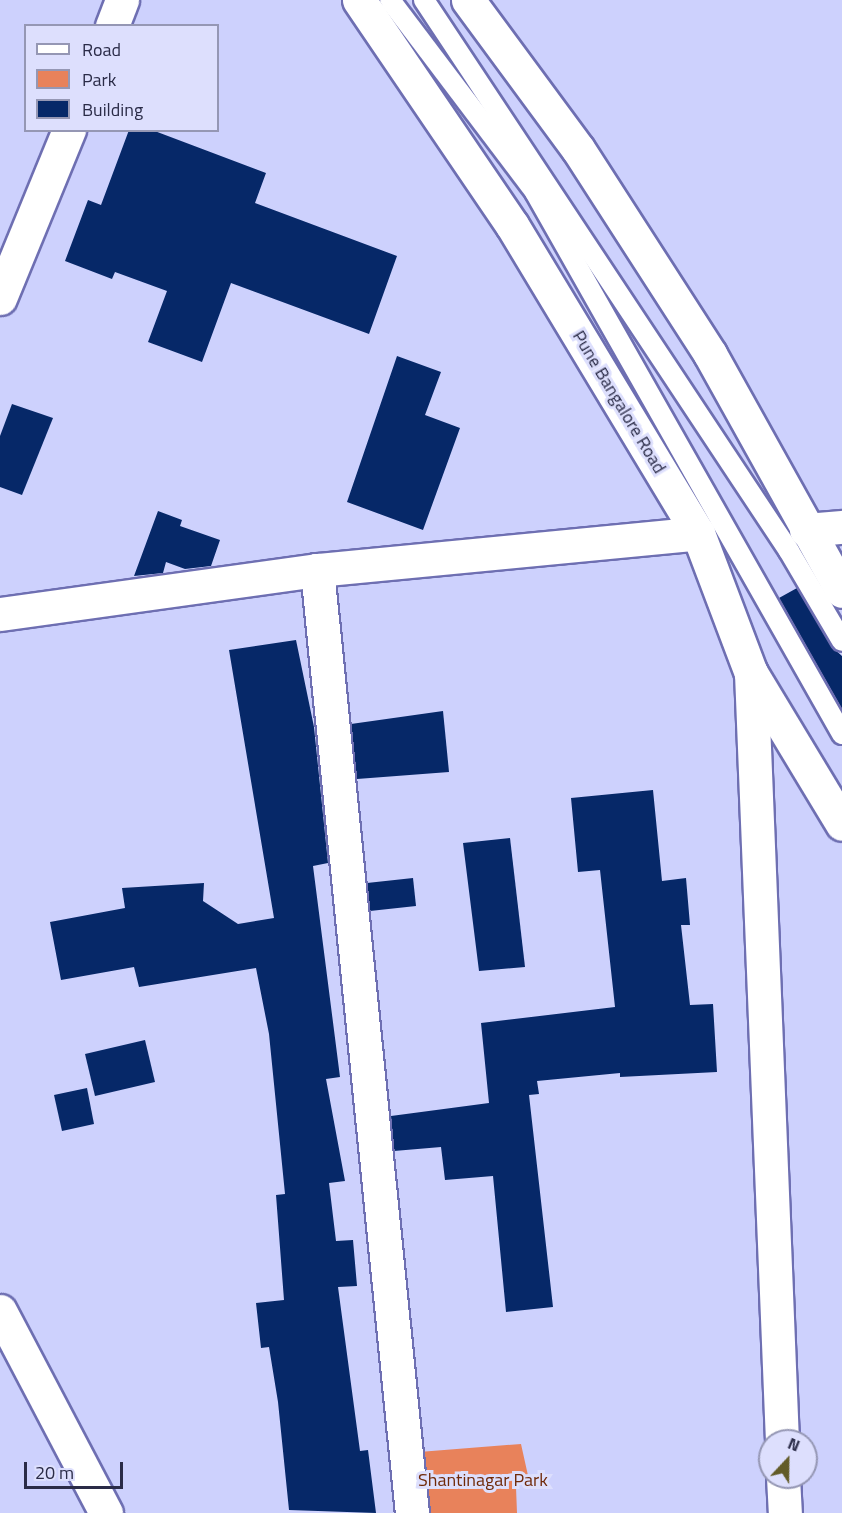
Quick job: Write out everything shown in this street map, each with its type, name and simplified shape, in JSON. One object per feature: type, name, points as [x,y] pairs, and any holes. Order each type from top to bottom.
[{"type":"street","points":[[113,24],[122,0]]},
{"type":"street","name":"Pune Bangalore Road","points":[[359,0],[512,225],[698,533],[751,674],[842,824]]},
{"type":"street","points":[[468,0],[578,149],[697,334],[842,591]]},
{"type":"street","points":[[0,298],[68,132]]},
{"type":"street","points":[[806,530],[842,526]]},
{"type":"street","points":[[0,614],[317,570],[698,533]]},
{"type":"street","points":[[317,570],[412,1513]]},
{"type":"street","points":[[751,674],[782,1429]]},
{"type":"street","points":[[0,1311],[106,1513]]},
{"type":"street","points":[[784,1489],[785,1513]]},
{"type":"lane","points":[[390,0],[536,192],[842,734]]},
{"type":"lane","points":[[424,0],[783,541],[842,641]]},
{"type":"green space","name":"Shantinagar Park","points":[[521,1444],[529,1480],[516,1487],[517,1513],[424,1513],[419,1452]]},
{"type":"building","points":[[128,132],[157,132],[266,173],[255,203],[397,256],[369,334],[231,283],[202,362],[148,342],[167,291],[115,272],[112,279],[65,261],[88,200],[101,205]]},
{"type":"building","points":[[397,356],[441,372],[425,415],[460,428],[423,530],[347,502]]},
{"type":"building","points":[[12,404],[53,418],[22,495],[0,487],[0,436]]},
{"type":"building","points":[[158,511],[182,520],[180,526],[220,540],[211,566],[185,569],[166,562],[163,573],[134,576]]},
{"type":"building","points":[[797,588],[832,647],[842,656],[842,709],[779,598]]},
{"type":"building","points":[[296,640],[314,727],[328,863],[313,866],[340,1077],[326,1079],[345,1181],[329,1183],[336,1241],[353,1240],[357,1286],[338,1287],[360,1451],[368,1450],[376,1513],[289,1510],[278,1402],[269,1347],[261,1348],[256,1303],[284,1300],[276,1195],[285,1194],[269,1034],[256,968],[139,987],[134,967],[61,980],[50,922],[125,908],[122,888],[204,883],[203,901],[238,924],[274,918],[229,650]]},
{"type":"building","points":[[443,711],[449,772],[357,779],[351,724]]},
{"type":"building","points":[[653,790],[662,881],[686,878],[690,925],[681,925],[690,1005],[713,1004],[717,1072],[620,1077],[620,1073],[537,1081],[539,1094],[529,1095],[553,1307],[506,1312],[493,1176],[445,1180],[441,1147],[394,1151],[391,1116],[489,1103],[481,1023],[615,1007],[600,870],[578,872],[571,798]]},
{"type":"building","points":[[510,838],[525,967],[479,971],[463,843]]},
{"type":"building","points":[[413,878],[416,906],[370,911],[367,883]]},
{"type":"building","points":[[145,1040],[155,1082],[95,1096],[85,1054]]},
{"type":"building","points":[[87,1088],[94,1124],[62,1131],[54,1095]]}]
